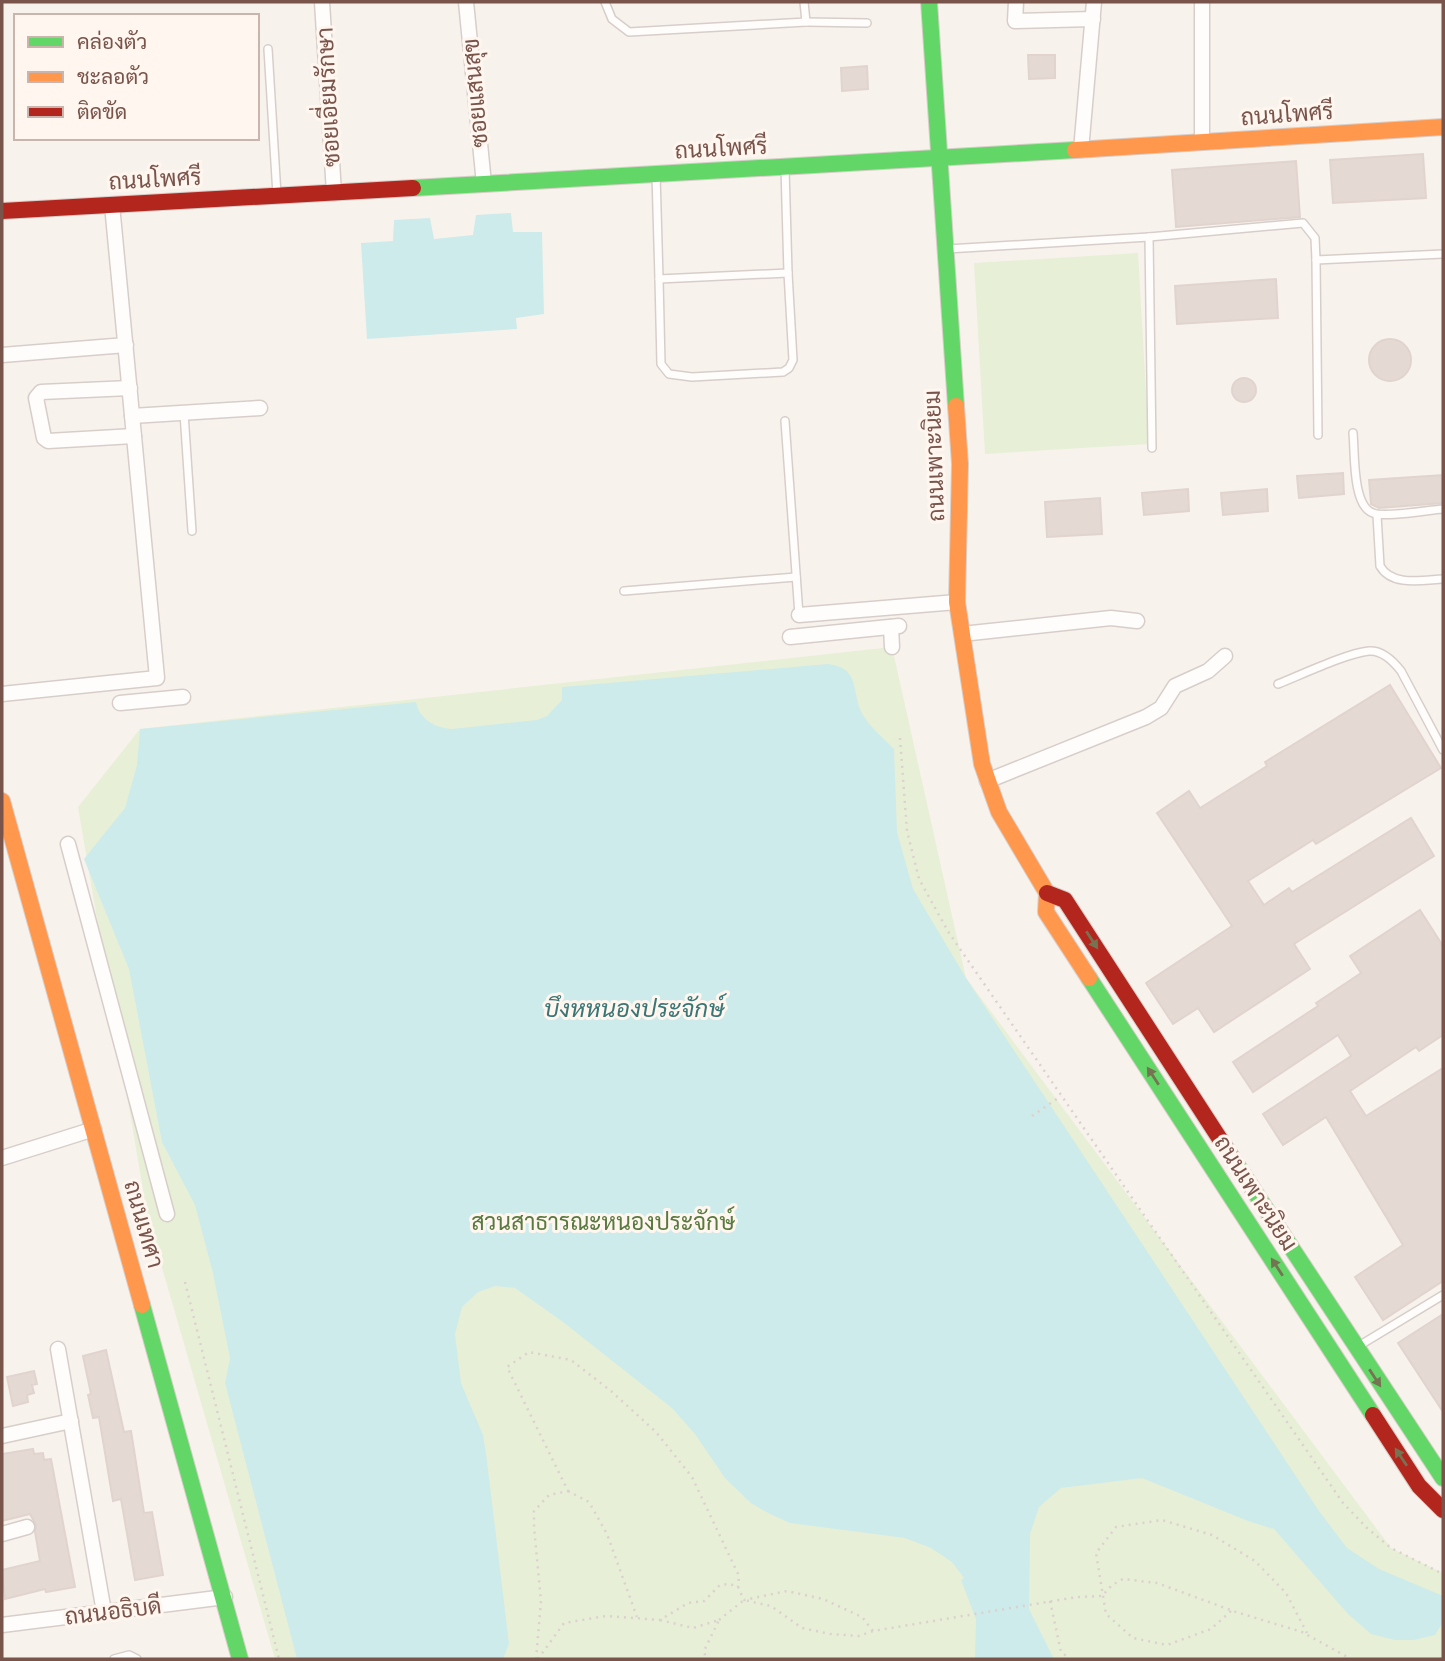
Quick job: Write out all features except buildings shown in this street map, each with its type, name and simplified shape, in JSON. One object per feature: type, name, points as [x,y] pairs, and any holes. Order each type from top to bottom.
[{"type":"street","name":"ซอยเอี่ยมรักษา","points":[[322,2],[334,193]]},
{"type":"street","name":"ซอยแสนสุข","points":[[466,2],[484,184]]},
{"type":"street","name":"ถนนเพาะนิยม","points":[[929,2],[960,464],[957,602],[982,764],[987,781],[999,812],[1047,893],[1046,912],[1386,1435],[1418,1482],[1443,1510]]},
{"type":"street","points":[[1016,2],[1015,21],[1093,19]]},
{"type":"street","points":[[1081,150],[1094,2]]},
{"type":"street","points":[[1202,2],[1202,142]]},
{"type":"street","name":"ถนนโพศรี","points":[[2,211],[1443,127]]},
{"type":"street","points":[[2,694],[158,678],[112,205]]},
{"type":"street","points":[[2,355],[126,345]]},
{"type":"street","points":[[130,388],[41,392],[36,398],[44,438],[48,441],[134,436]]},
{"type":"street","points":[[132,416],[260,408]]},
{"type":"street","points":[[799,615],[957,602]]},
{"type":"street","points":[[962,634],[1111,618],[1137,621]]},
{"type":"street","points":[[790,638],[895,626],[892,647]]},
{"type":"street","points":[[987,781],[1146,717],[1161,708],[1175,686],[1208,671],[1225,656]]},
{"type":"street","points":[[120,703],[183,697]]},
{"type":"street","name":"ถนนเทศา","points":[[2,801],[225,1597],[240,1659]]},
{"type":"street","points":[[68,844],[167,1214]]},
{"type":"street","name":"ถนนเพาะนิยม","points":[[1047,893],[1065,900],[1356,1348],[1441,1471]]},
{"type":"street","points":[[2,1158],[94,1129]]},
{"type":"street","points":[[58,1349],[104,1612]]},
{"type":"street","points":[[2,1436],[71,1421]]},
{"type":"street","points":[[2,1534],[27,1527]]},
{"type":"street","name":"ถนนอธิบดี","points":[[2,1625],[225,1597]]},
{"type":"lane","points":[[605,2],[611,19],[629,32],[806,22],[867,23]]},
{"type":"lane","points":[[804,2],[806,22]]},
{"type":"lane","points":[[268,49],[277,195]]},
{"type":"lane","points":[[656,174],[661,364],[669,374],[692,377],[783,372],[793,360],[785,167]]},
{"type":"lane","points":[[946,249],[1149,237],[1303,223],[1315,237],[1318,435]]},
{"type":"lane","points":[[1149,237],[1152,448]]},
{"type":"lane","points":[[1316,260],[1443,254]]},
{"type":"lane","points":[[659,279],[788,273]]},
{"type":"lane","points":[[184,413],[192,531]]},
{"type":"lane","points":[[785,421],[799,615]]},
{"type":"lane","points":[[1353,433],[1359,500],[1366,510],[1377,515],[1443,509]]},
{"type":"lane","points":[[1377,515],[1380,566],[1384,572],[1396,580],[1443,579]]},
{"type":"lane","points":[[624,592],[796,577]]},
{"type":"lane","points":[[1278,684],[1369,651],[1375,652],[1394,662],[1401,671],[1443,751]]},
{"type":"lane","points":[[1356,1348],[1443,1296]]},
{"type":"lane","points":[[114,1659],[129,1655],[137,1659]]},
{"type":"path","points":[[900,738],[907,831],[919,879],[949,933],[1343,1503],[1391,1548],[1443,1574]]},
{"type":"path","points":[[1032,1116],[1062,1096]]},
{"type":"path","points":[[185,1282],[279,1659]]},
{"type":"path","points":[[637,1618],[607,1534],[589,1502],[568,1491],[508,1367],[529,1352],[570,1360],[611,1391],[656,1433],[692,1478],[739,1576],[738,1587],[744,1600]]},
{"type":"path","points":[[537,1659],[541,1601],[534,1511],[549,1495],[568,1491]]},
{"type":"path","points":[[1231,1611],[1211,1629],[1167,1645],[1133,1638],[1106,1614],[1096,1553],[1116,1527],[1162,1520],[1212,1535],[1255,1561],[1286,1592],[1309,1636]]},
{"type":"path","points":[[744,1600],[771,1606],[802,1628],[859,1636],[873,1631],[1050,1601],[1102,1596],[1123,1578],[1157,1583],[1309,1636],[1351,1659]]},
{"type":"path","points":[[660,1620],[688,1603],[704,1601],[720,1585],[738,1587]]},
{"type":"path","points":[[537,1659],[564,1623],[606,1616],[660,1620],[693,1628],[719,1620],[744,1600],[787,1591],[823,1599],[862,1617],[873,1631]]},
{"type":"path","points":[[1050,1601],[1062,1652],[1070,1659]]},
{"type":"path","points":[[706,1659],[704,1651],[719,1620]]},
{"type":"green space","points":[[1138,253],[1149,444],[985,454],[974,263]]},
{"type":"green space","name":"บึงหหนองประจักษ์","points":[[892,647],[966,978],[1391,1548],[1443,1573],[1443,1659],[275,1659],[148,1219],[78,807],[140,729]]},
{"type":"water","points":[[511,213],[513,232],[542,232],[544,314],[516,318],[517,329],[367,339],[361,243],[393,241],[394,220],[430,218],[434,239],[473,235],[476,215]]},
{"type":"water","name":"บึงหหนองประจักษ์","points":[[828,664],[839,666],[851,676],[863,715],[894,749],[897,832],[913,889],[966,978],[1319,1511],[1347,1548],[1379,1569],[1443,1596],[1443,1622],[1435,1635],[1414,1640],[1395,1640],[1371,1634],[1348,1614],[1274,1529],[1142,1478],[1061,1488],[1039,1507],[1030,1534],[1029,1609],[1054,1659],[975,1659],[976,1619],[961,1580],[964,1578],[952,1562],[931,1548],[905,1538],[790,1523],[751,1503],[725,1478],[695,1434],[672,1408],[563,1322],[515,1288],[495,1286],[478,1292],[462,1307],[455,1334],[461,1383],[483,1435],[487,1461],[509,1644],[503,1659],[297,1659],[225,1383],[230,1358],[213,1273],[195,1205],[162,1142],[129,969],[84,859],[125,808],[137,765],[140,729],[416,702],[424,718],[440,727],[452,729],[537,720],[547,716],[562,700],[562,687]]},
{"type":"traffic: fast","points":[[929,2],[956,406]]},
{"type":"traffic: fast","points":[[413,188],[1075,150]]},
{"type":"traffic: fast","points":[[1089,978],[1373,1415]]},
{"type":"traffic: fast","points":[[1229,1153],[1443,1478]]},
{"type":"traffic: fast","points":[[142,1305],[240,1659]]},
{"type":"traffic: slow","points":[[1075,150],[1443,127]]},
{"type":"traffic: slow","points":[[956,406],[960,464],[957,602],[982,764],[999,812],[1047,893],[1046,912],[1089,978]]},
{"type":"traffic: slow","points":[[2,801],[142,1305]]},
{"type":"traffic: jam","points":[[2,211],[413,188]]},
{"type":"traffic: jam","points":[[1047,893],[1065,900],[1229,1153]]},
{"type":"traffic: jam","points":[[1373,1415],[1419,1486],[1443,1510]]},
{"type":"park label","name":"สวนสาธารณะหนองประจักษ์","points":[[603,1222]]}]
